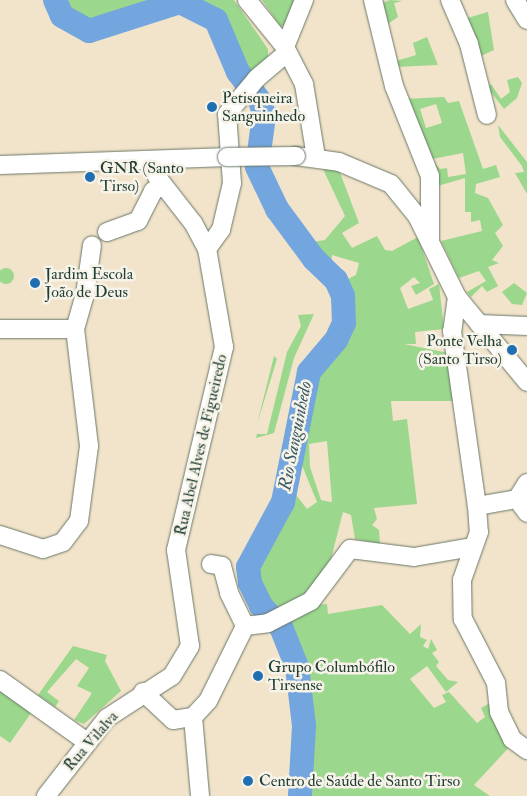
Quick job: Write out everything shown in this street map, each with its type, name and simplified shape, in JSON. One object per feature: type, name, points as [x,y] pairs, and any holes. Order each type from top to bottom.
[{"type":"street","points":[[247,0],[286,50],[311,109],[316,157]]},
{"type":"street","points":[[207,249],[221,230],[232,182],[219,117],[241,99],[257,78],[286,50],[304,0]]},
{"type":"street","points":[[373,0],[394,86],[430,176],[430,242]]},
{"type":"street","points":[[450,0],[469,44],[487,115]]},
{"type":"street","points":[[515,0],[527,20]]},
{"type":"street","points":[[0,165],[156,162],[227,157],[296,156],[316,157],[366,171],[391,184],[417,216],[457,297],[527,382]]},
{"type":"street","name":"Rua Abel Alves de Figueiredo","points":[[143,692],[172,676],[190,646],[176,550],[224,347],[207,249],[193,223],[157,177],[156,162]]},
{"type":"street","points":[[107,232],[138,221],[154,192],[163,186]]},
{"type":"street","points":[[0,535],[43,549],[62,542],[73,532],[82,507],[89,446],[75,329],[85,295],[92,245]]},
{"type":"street","points":[[457,297],[452,332],[479,532],[462,580],[463,619],[496,683],[499,712],[512,739],[527,750]]},
{"type":"street","points":[[479,324],[527,326]]},
{"type":"street","points":[[0,329],[75,329]]},
{"type":"street","points":[[477,506],[522,506],[527,482]]},
{"type":"street","points":[[245,626],[273,621],[320,594],[350,549],[414,558],[473,548]]},
{"type":"street","points":[[211,564],[222,566],[229,593],[245,626]]},
{"type":"street","points":[[143,692],[174,720],[193,717],[208,701],[245,626]]},
{"type":"street","points":[[0,680],[87,742]]},
{"type":"street","name":"Rua Vilalva","points":[[46,796],[107,718],[143,692]]},
{"type":"street","points":[[193,717],[200,796]]},
{"type":"green space","points":[[60,0],[146,0],[107,24],[92,24],[76,18]]},
{"type":"green space","points":[[192,0],[234,0],[268,49],[268,57],[248,74],[225,21],[210,7]]},
{"type":"green space","points":[[262,0],[295,0],[285,26],[280,26]]},
{"type":"green space","points":[[390,0],[403,1],[394,3],[398,17],[385,26],[388,22],[382,3]]},
{"type":"green space","points":[[488,12],[494,50],[481,56],[464,19]]},
{"type":"green space","points":[[427,37],[438,65],[394,67],[393,62],[416,55],[413,43]]},
{"type":"green space","points":[[518,77],[522,83],[517,98],[504,109],[487,87],[491,84],[501,99],[510,92],[507,80]]},
{"type":"green space","points":[[444,97],[448,103],[459,101],[483,169],[496,165],[500,177],[476,184],[475,193],[488,198],[503,225],[495,233],[503,246],[492,260],[499,263],[488,267],[498,286],[487,292],[482,286],[471,297],[467,292],[486,281],[479,271],[459,278],[441,241],[482,231],[480,220],[471,222],[471,212],[465,212],[465,178],[434,187],[432,160],[440,169],[447,168],[448,177],[466,174],[463,153],[427,160],[404,99]],"holes":[[[436,104],[442,123],[426,128],[420,109]]]},
{"type":"green space","points":[[498,125],[527,162],[527,194],[515,173],[524,172],[522,166],[500,137]]},
{"type":"green space","points":[[323,169],[339,170],[359,223],[342,233],[352,248],[377,236],[385,250],[392,251],[418,237],[434,284],[416,295],[411,286],[420,283],[414,277],[400,288],[408,309],[433,300],[429,289],[439,284],[444,329],[415,332],[416,344],[404,344],[448,353],[456,401],[391,401],[393,421],[407,419],[417,504],[374,508],[377,519],[372,525],[379,530],[380,544],[355,539],[351,515],[343,512],[331,559],[311,592],[272,614],[254,584],[252,567],[292,484],[312,372],[331,352],[348,320],[344,281],[356,275],[359,263],[332,255],[331,267],[307,243],[325,240],[345,216]],"holes":[[[327,441],[332,502],[321,500],[310,467],[309,444]],[[299,458],[317,502],[307,509],[293,491]]]},
{"type":"green space","points":[[3,268],[9,268],[14,273],[12,282],[3,284],[-2,279],[-2,273]]},
{"type":"green space","points":[[514,283],[527,293],[522,305],[512,304],[502,292]]},
{"type":"green space","points":[[314,314],[294,358],[274,433],[256,438],[257,434],[267,434],[287,352],[301,326],[298,315]]},
{"type":"green space","points":[[274,356],[277,359],[257,424]]},
{"type":"green space","points":[[327,604],[328,614],[382,605],[410,634],[421,624],[420,637],[427,640],[423,646],[428,649],[431,639],[437,650],[432,653],[439,662],[436,666],[448,680],[458,682],[446,692],[427,666],[410,679],[434,708],[446,702],[442,695],[449,692],[477,723],[485,717],[481,708],[492,702],[512,744],[474,785],[490,796],[304,796],[307,726],[299,666],[280,622],[315,605]]},
{"type":"green space","points":[[73,646],[107,655],[105,661],[121,691],[84,724],[74,720],[92,693],[77,686],[89,668],[76,659],[47,692],[59,701],[55,707],[38,695]]},
{"type":"green space","points":[[0,691],[31,713],[10,743],[0,736]]},
{"type":"waterway","name":"Rio Sanguinhedo","points":[[55,0],[62,16],[89,31],[180,2],[216,20],[238,72],[261,103],[264,116],[257,167],[277,209],[314,259],[336,280],[343,296],[344,323],[336,340],[309,372],[283,502],[248,567],[250,583],[261,606],[281,627],[297,667],[304,726],[300,796]]},
{"type":"place","name":"Petisqueira Sanguinhedo","points":[[212,107]]},
{"type":"place","name":"GNR (Santo Tirso)","points":[[90,177]]},
{"type":"place","name":"Jardim Escola João de Deus","points":[[35,283]]},
{"type":"place","name":"Ponte Velha (Santo Tirso)","points":[[512,350]]},
{"type":"place","name":"Grupo Columbófilo Tirsense","points":[[258,676]]},
{"type":"place","name":"Centro de Saúde de Santo Tirso","points":[[248,781]]}]
